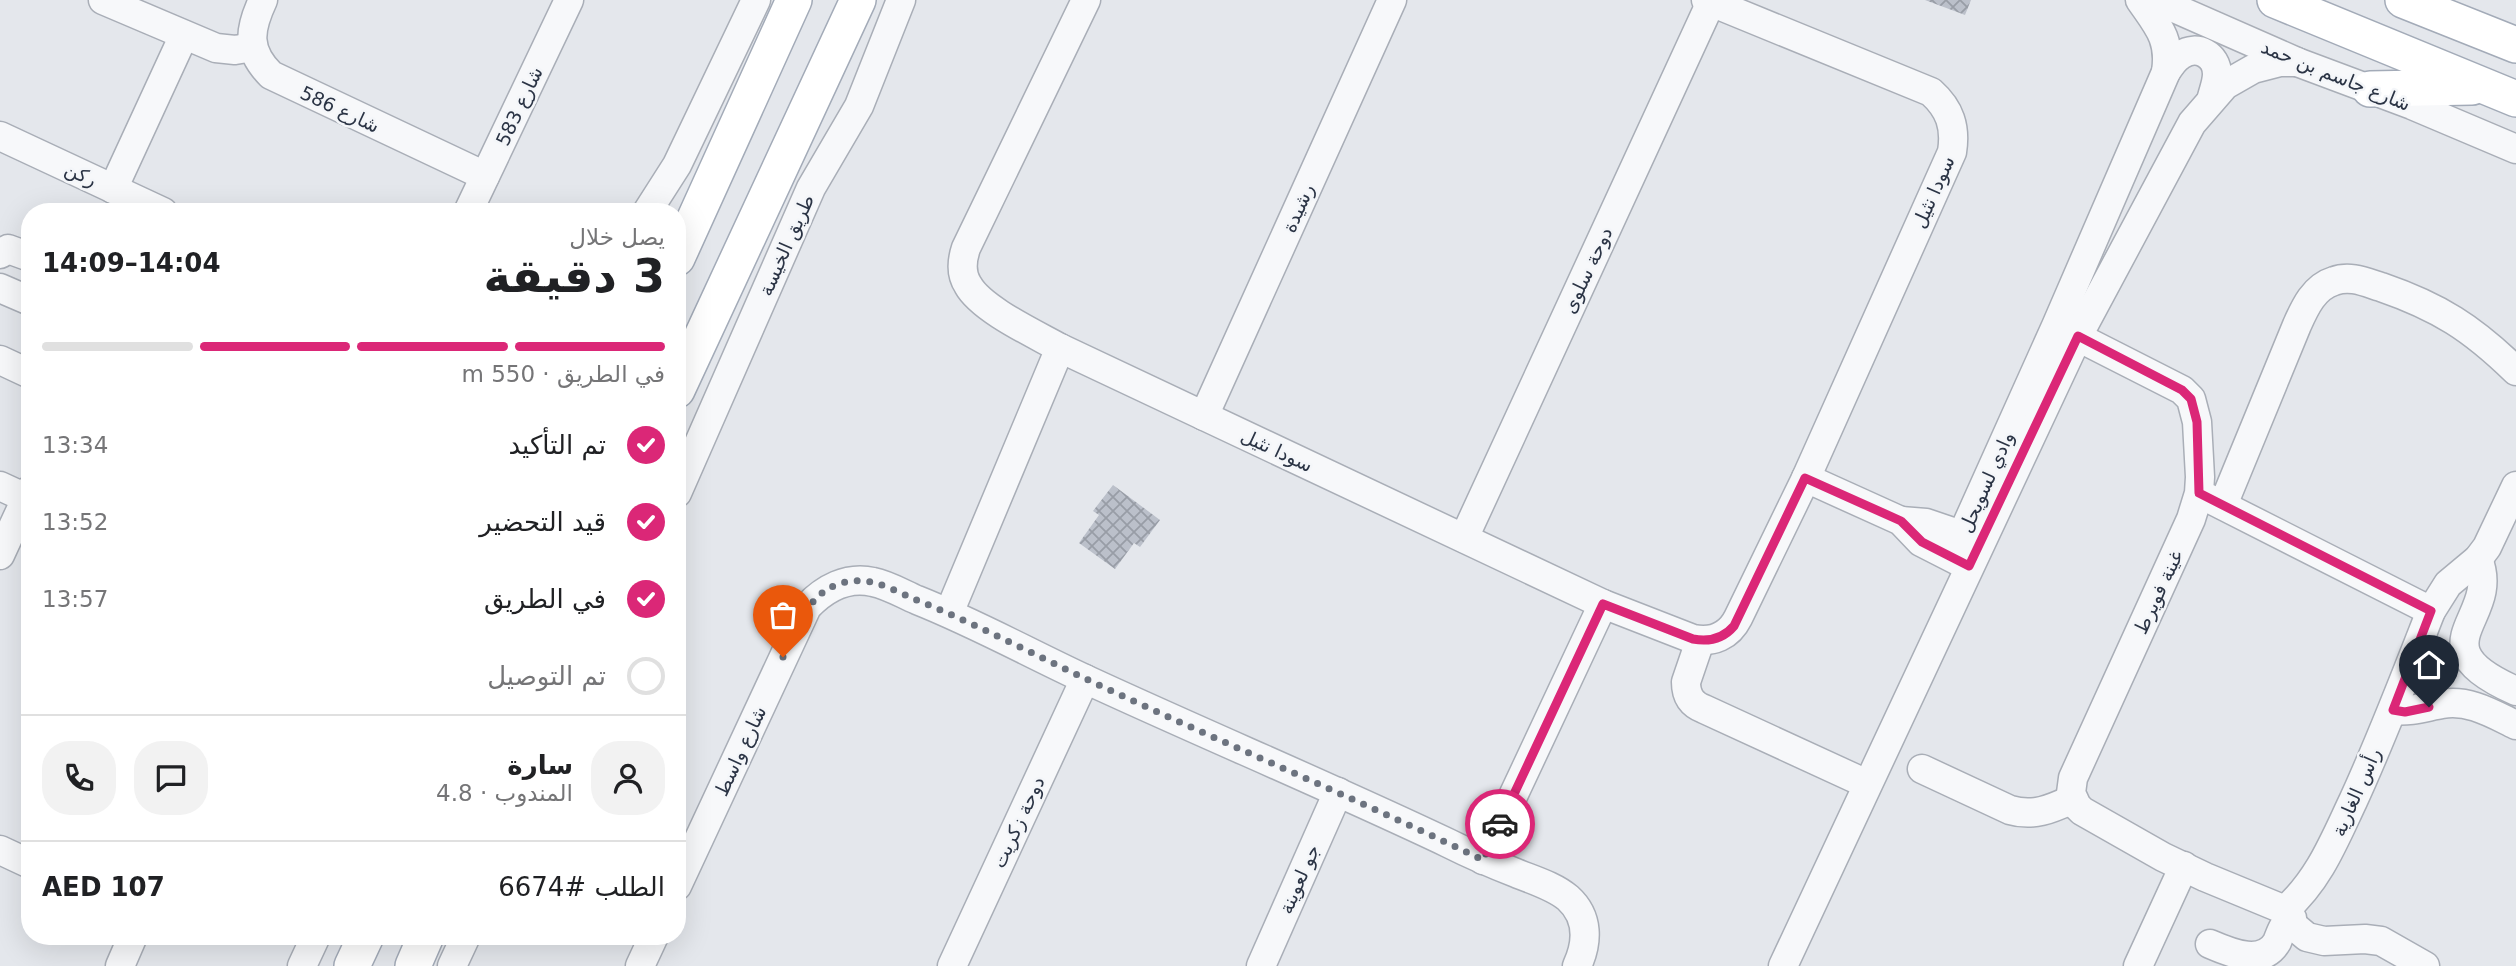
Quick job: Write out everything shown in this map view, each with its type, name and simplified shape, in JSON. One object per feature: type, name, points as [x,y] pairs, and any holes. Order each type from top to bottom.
[{"type":"main road","points":[[686,239],[794,0]]},
{"type":"main road","name":"طريق الخيسة","points":[[686,371],[858,0]]},
{"type":"main road","points":[[2276,0],[2516,99]]},
{"type":"main road","points":[[2403,0],[2516,46]]},
{"type":"main road","points":[[2371,89],[2457,89],[2481,86]]},
{"type":"main road","points":[[686,209],[718,172]]},
{"type":"main road","points":[[352,966],[362,945]]},
{"type":"main road","points":[[412,966],[422,945]]},
{"type":"street","points":[[103,0],[225,50],[253,47],[251,33],[262,0]]},
{"type":"street","name":"شارع 583","points":[[472,203],[569,0]]},
{"type":"street","points":[[653,203],[677,165],[756,0]]},
{"type":"street","name":"طريق الخيسة","points":[[686,473],[811,188],[859,106],[901,0]]},
{"type":"street","name":"سودا نثيل","points":[[1086,0],[963,258],[964,276],[975,296],[1060,348],[1603,604],[1700,640],[1715,639],[1734,626],[1805,478],[1952,152],[1953,125],[1941,101],[1931,92],[1708,1]]},
{"type":"street","name":"رشيدة","points":[[1204,416],[1392,0]]},
{"type":"street","name":"وادي لسويحل","points":[[1765,966],[2067,331],[2166,72],[2168,56],[2162,31],[2140,0]]},
{"type":"street","name":"شارع جاسم بن حمد","points":[[2156,0],[2297,62],[2371,89],[2516,149]]},
{"type":"street","name":"دوحة سلوى","points":[[1464,537],[1708,1]]},
{"type":"street","points":[[113,188],[184,35]]},
{"type":"street","name":"شارع 586","points":[[253,47],[263,67],[280,81],[485,176]]},
{"type":"street","name":"وادي لسويحل","points":[[2166,72],[2183,53],[2192,50],[2209,55],[2217,71],[2212,97]]},
{"type":"street","name":"وادي لسويحل","points":[[2067,331],[2192,123],[2212,97],[2224,85],[2253,69],[2280,62],[2297,62]]},
{"type":"street","name":"ركن","points":[[0,136],[144,203]]},
{"type":"street","points":[[0,254],[12,249],[21,253]]},
{"type":"street","points":[[2431,611],[2211,499],[2310,298],[2333,281],[2358,279],[2423,303],[2452,318],[2479,337],[2516,371]]},
{"type":"street","points":[[0,288],[21,297]]},
{"type":"street","name":"غينة فويرط","points":[[2067,331],[2182,390],[2191,399],[2211,499],[2180,544],[2073,778],[2073,799]]},
{"type":"street","points":[[949,613],[1060,348]]},
{"type":"street","points":[[0,360],[21,369]]},
{"type":"street","points":[[1805,478],[1901,521],[1926,523],[1965,550]]},
{"type":"street","points":[[0,486],[21,492]]},
{"type":"street","name":"رأس الغارية","points":[[2210,944],[2244,959],[2263,959],[2273,951],[2289,914],[2325,862],[2393,710],[2431,611],[2448,584],[2478,559],[2494,535],[2516,486]]},
{"type":"street","points":[[0,555],[21,509]]},
{"type":"street","name":"وادي لسويحل","points":[[1783,966],[1965,550]]},
{"type":"street","points":[[2478,559],[2483,585],[2467,631],[2467,654],[2484,676],[2516,691]]},
{"type":"street","name":"شارع واسط","points":[[686,867],[807,607],[835,585],[854,581],[873,582],[949,613],[1085,678],[1566,896],[1576,906],[1586,933],[1577,966]]},
{"type":"street","points":[[1483,860],[1603,604]]},
{"type":"street","points":[[1700,640],[1686,682],[1692,702],[1854,778]]},
{"type":"street","name":"دوحة زكريت","points":[[952,966],[1085,678]]},
{"type":"street","points":[[2393,710],[2405,712],[2459,703],[2474,706],[2516,725]]},
{"type":"street","points":[[1922,768],[2010,810],[2024,814],[2040,812],[2073,799],[2082,811],[2143,847],[2289,914],[2295,926],[2307,937],[2339,942],[2373,940],[2389,944],[2426,966]]},
{"type":"street","name":"جو لعوينة","points":[[1261,966],[1338,793]]},
{"type":"street","points":[[0,850],[21,860]]},
{"type":"street","points":[[2138,966],[2184,866]]},
{"type":"street","points":[[120,966],[130,945]]},
{"type":"street","points":[[302,966],[312,945]]},
{"type":"street","points":[[452,966],[462,945]]},
{"type":"street","points":[[640,966],[650,945]]},
{"type":"building","points":[[1925,0],[1971,0],[1965,15]]},
{"type":"building","points":[[1113,485],[1160,520],[1140,547],[1134,543],[1115,569],[1079,543],[1099,515],[1093,511]]},
{"type":"way so far","points":[[783,657],[807,607],[819,594],[835,585],[854,581],[873,582],[949,613],[1483,860],[1500,824]]},
{"type":"route","points":[[1500,824],[1603,604],[1693,639],[1707,640],[1723,636],[1734,626],[1805,478],[1901,521],[1922,542],[1969,566],[2078,336],[2182,390],[2191,399],[2197,422],[2199,493],[2431,611],[2393,710],[2405,712],[2429,707]]}]
